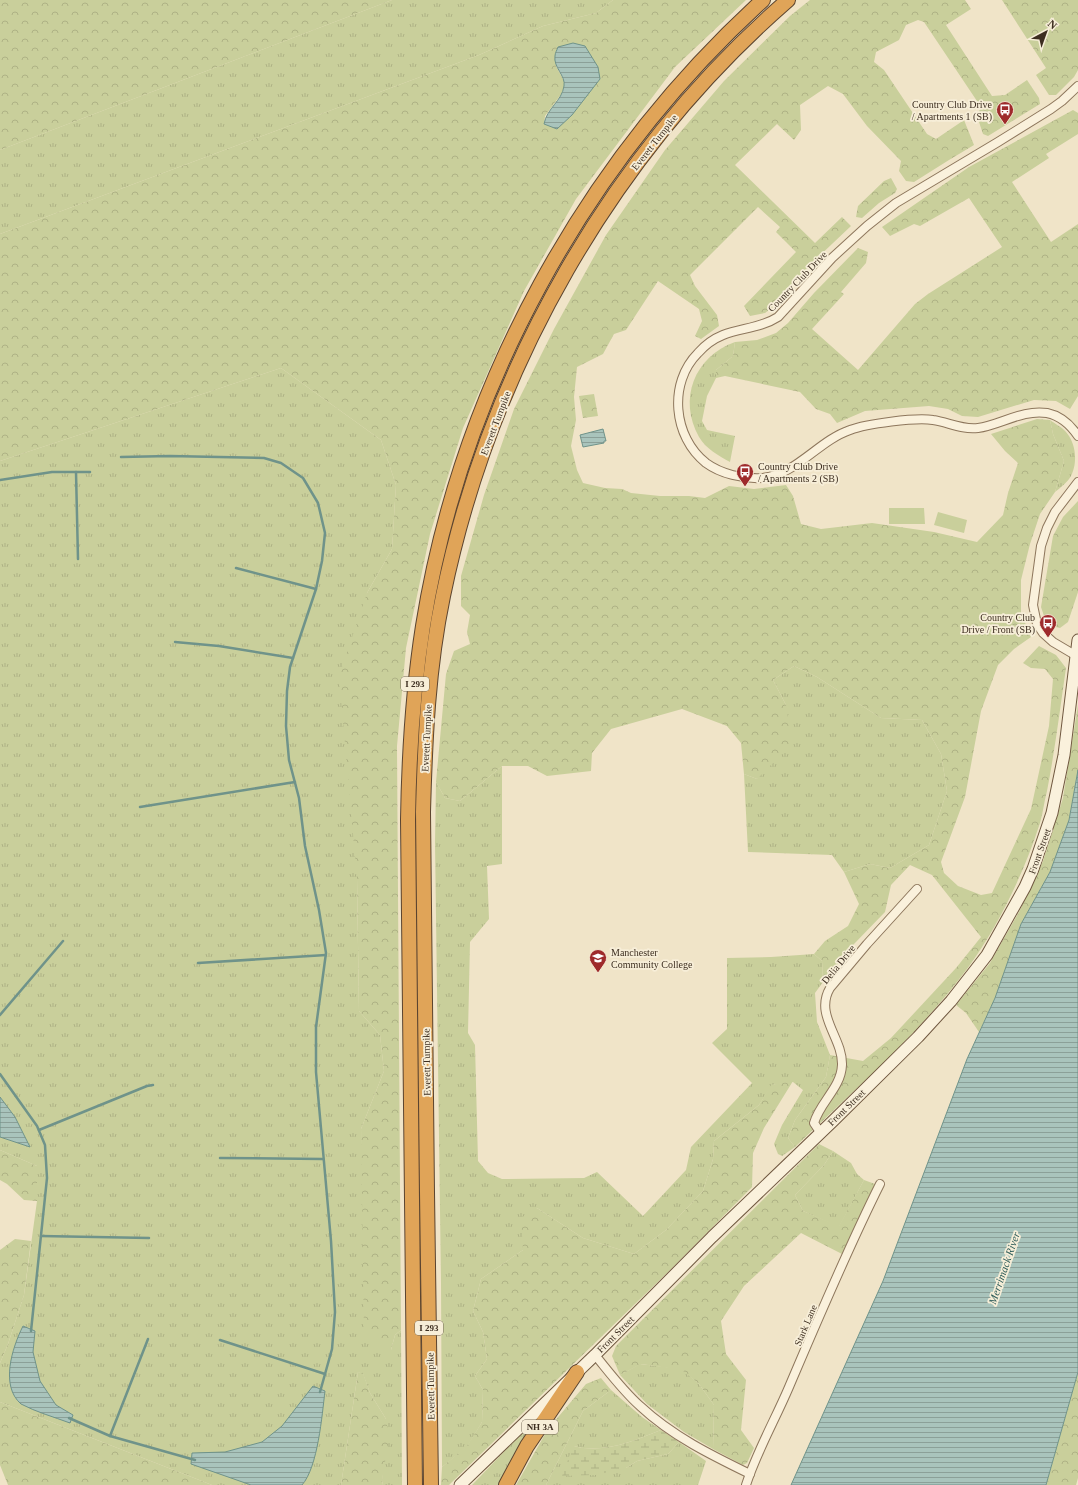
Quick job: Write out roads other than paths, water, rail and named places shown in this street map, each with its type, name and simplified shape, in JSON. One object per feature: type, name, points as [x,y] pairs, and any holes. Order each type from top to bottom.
[{"type":"highway","name":"Everett Turnpike","points":[[415,1485],[408,820],[409,761],[413,702],[418,656],[430,587],[442,537],[466,455],[493,382],[526,312],[564,244],[595,195],[653,117],[704,58],[763,0]]},
{"type":"highway","name":"Everett Turnpike","points":[[432,1485],[423,812],[424,753],[434,651],[443,597],[452,559],[481,459],[514,374],[548,304],[598,220],[643,156],[692,95],[746,38],[788,0]]},
{"type":"highway","name":"NH 3A","points":[[506,1485],[527,1446],[577,1372]]},
{"type":"main road","name":"Front Street","points":[[460,1485],[595,1355],[712,1237],[860,1094],[938,1016],[983,961],[1007,922],[1025,887],[1033,869],[1054,806],[1064,755],[1078,640]]},
{"type":"street","name":"Country Club Drive","points":[[1078,86],[1051,109],[909,194],[891,207],[867,226],[832,258],[778,317],[761,326],[722,335],[704,346],[690,361],[685,370],[680,387],[678,404],[680,420],[686,438],[698,455],[713,468],[743,478],[764,478],[778,474],[799,462],[825,442],[846,431],[859,427],[898,421],[929,419],[958,427],[976,428],[1040,412],[1048,413],[1064,420],[1078,436]]},
{"type":"street","points":[[1076,655],[1054,642],[1043,633],[1037,624],[1032,605],[1041,546],[1050,520],[1061,503],[1078,482]]},
{"type":"street","name":"Delia Drive","points":[[820,1132],[814,1123],[817,1114],[838,1082],[842,1064],[841,1053],[827,1018],[826,996],[830,988],[867,944],[918,890]]},
{"type":"street","name":"Stark Lane","points":[[746,1485],[846,1252],[880,1184]]},
{"type":"street","points":[[595,1355],[639,1405],[654,1418],[694,1446],[750,1474]]},
{"type":"water","points":[[573,43],[585,46],[598,67],[600,79],[572,115],[557,129],[544,124],[548,113],[563,91],[564,86],[563,79],[556,64],[555,55],[558,47]]},
{"type":"water","points":[[603,429],[606,441],[604,441],[604,443],[583,447],[580,435]]},
{"type":"water","name":"Merrimack River","points":[[1078,770],[1078,1372],[1046,1485],[791,1485],[883,1281],[967,1059],[995,998],[1021,924],[1050,872],[1069,820]]},
{"type":"water","points":[[0,1097],[15,1117],[30,1147],[0,1137]]},
{"type":"water","points":[[23,1326],[35,1331],[33,1352],[40,1381],[56,1405],[73,1415],[70,1423],[27,1407],[21,1404],[15,1396],[11,1387],[10,1366],[15,1345]]},
{"type":"water","points":[[313,1386],[325,1391],[321,1427],[316,1454],[312,1466],[302,1485],[251,1485],[191,1464],[192,1453],[225,1452],[262,1442],[282,1426]]},
{"type":"waterway","points":[[121,457],[170,456],[264,458],[281,463],[303,478],[318,503],[325,533],[322,561],[316,589],[290,667],[287,691],[286,726],[289,760],[299,798],[305,846],[319,910],[326,953],[316,1027],[316,1072],[331,1241],[335,1312],[332,1349],[320,1392]]},
{"type":"waterway","points":[[0,480],[52,472],[90,472]]},
{"type":"waterway","points":[[76,472],[78,559]]},
{"type":"waterway","points":[[236,568],[316,589]]},
{"type":"waterway","points":[[175,642],[219,646],[293,658]]},
{"type":"waterway","points":[[140,807],[295,782]]},
{"type":"waterway","points":[[0,1015],[63,941]]},
{"type":"waterway","points":[[198,963],[326,955]]},
{"type":"waterway","points":[[0,1074],[37,1126],[45,1145],[47,1178],[31,1331]]},
{"type":"waterway","points":[[39,1130],[147,1086],[153,1085]]},
{"type":"waterway","points":[[220,1158],[323,1159]]},
{"type":"waterway","points":[[41,1236],[149,1238]]},
{"type":"waterway","points":[[110,1436],[148,1339]]},
{"type":"waterway","points":[[220,1340],[325,1374]]},
{"type":"waterway","points":[[69,1418],[110,1436],[195,1460]]},
{"type":"place","name":"Country Club Drive / Apartments 1 (SB)","points":[[1005,125]]},
{"type":"place","name":"Country Club Drive / Apartments 2 (SB)","points":[[745,487]]},
{"type":"place","name":"Country Club Drive / Front (SB)","points":[[1048,638]]},
{"type":"place","name":"Manchester Community College","points":[[598,973]]}]
